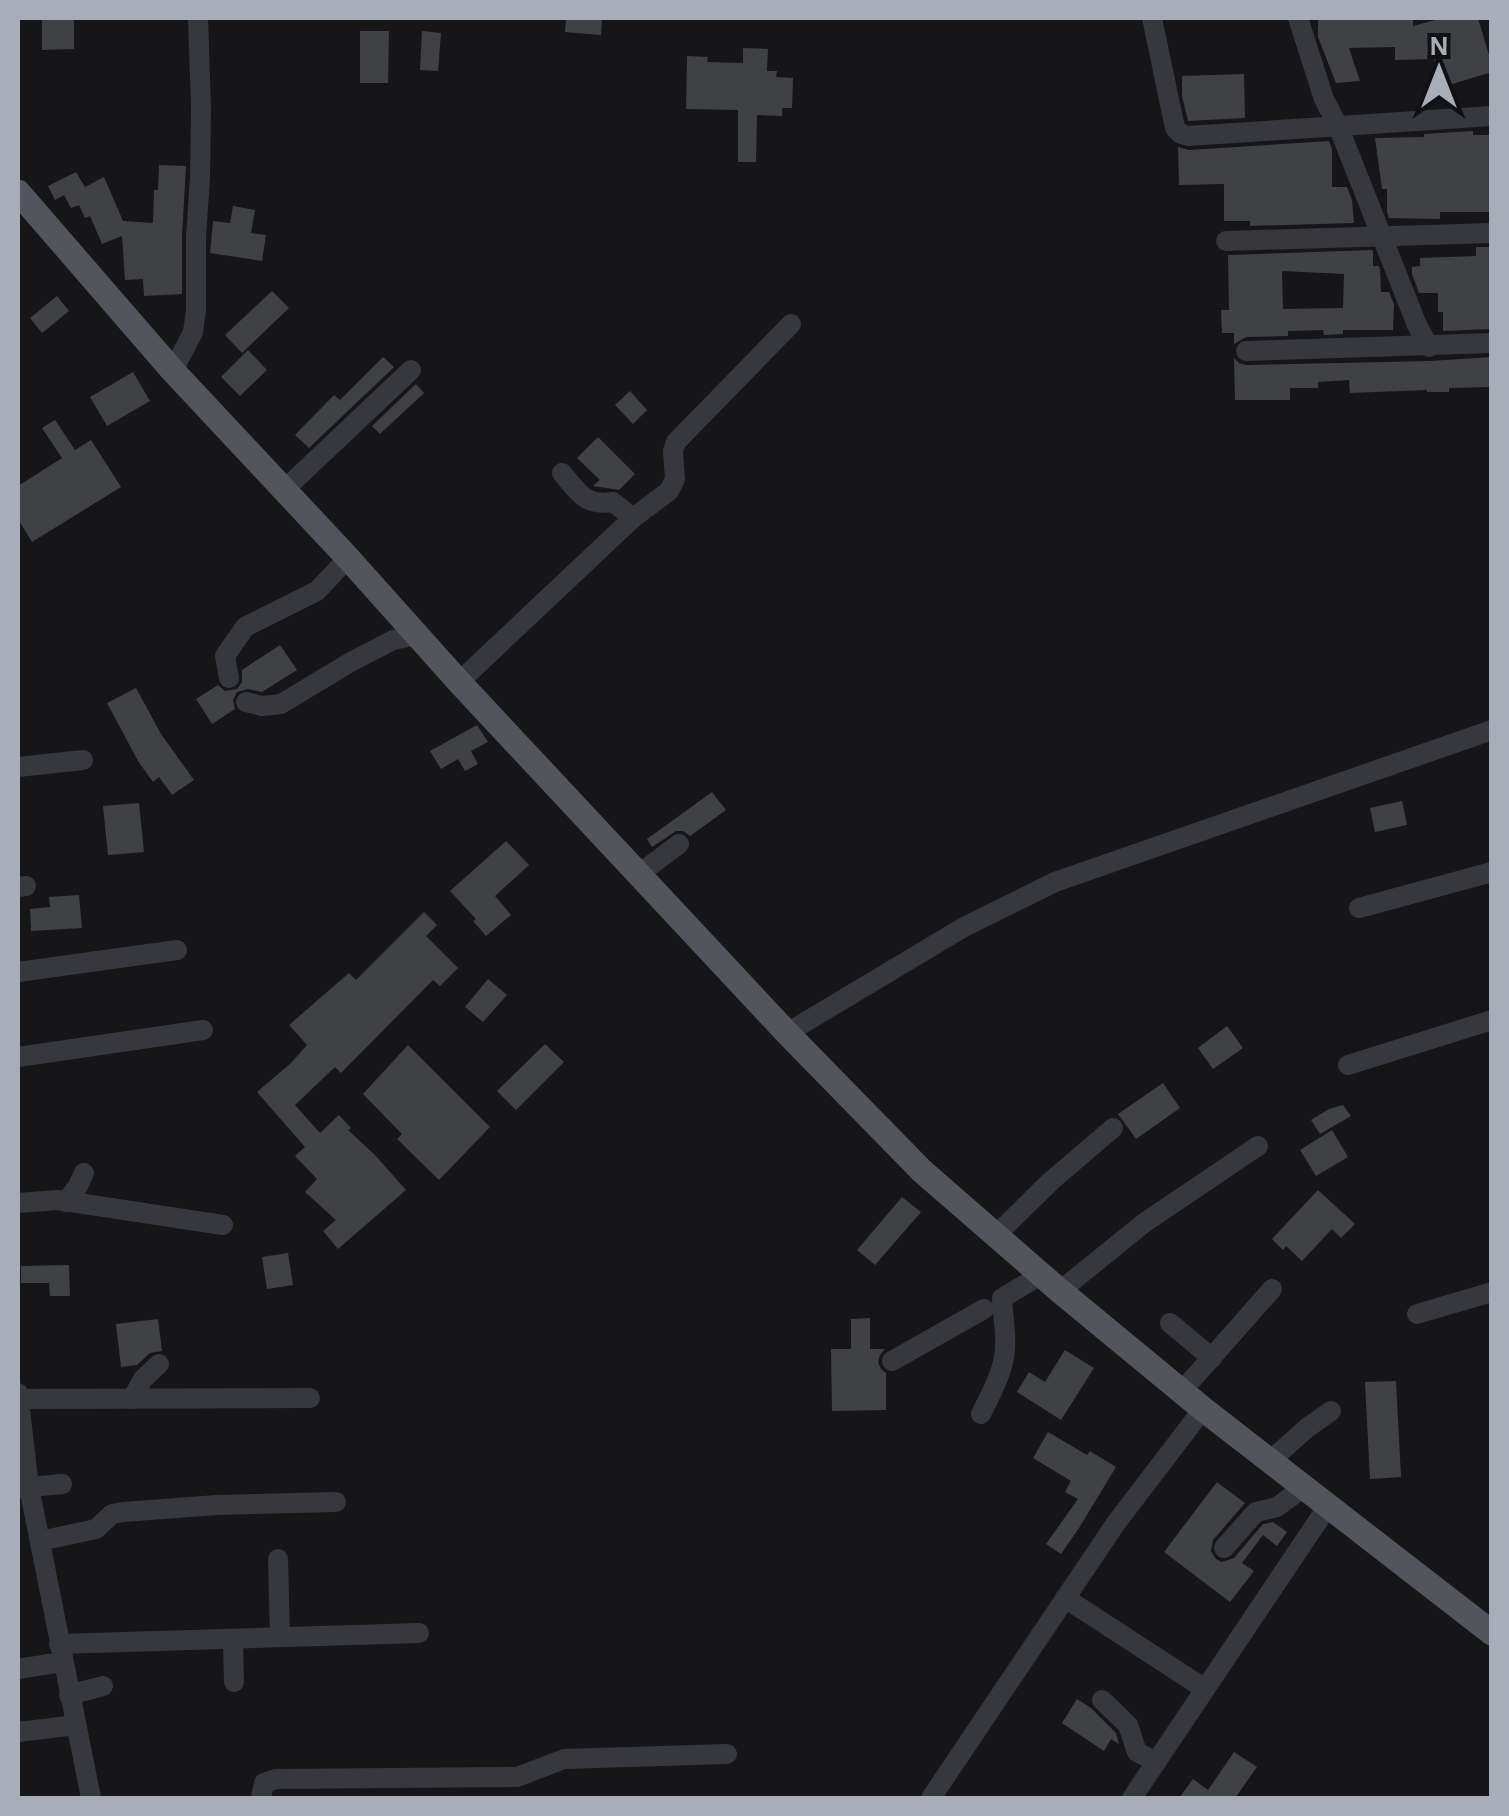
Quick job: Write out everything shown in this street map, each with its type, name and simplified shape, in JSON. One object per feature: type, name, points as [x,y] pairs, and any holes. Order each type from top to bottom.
[{"type":"main road","points":[[18,192],[173,372],[459,682],[787,1034],[922,1171],[1204,1409],[1492,1633]]},
{"type":"street","points":[[173,372],[192,332],[196,310],[201,106],[198,18]]},
{"type":"street","points":[[1152,18],[1176,128],[1188,136],[1492,116]]},
{"type":"street","points":[[1298,18],[1324,99],[1429,347]]},
{"type":"street","points":[[1226,242],[1492,233]]},
{"type":"street","points":[[459,682],[633,518],[669,491],[674,479],[676,442],[791,324]]},
{"type":"street","points":[[1246,352],[1492,343]]},
{"type":"street","points":[[284,490],[411,370]]},
{"type":"street","points":[[562,473],[584,498],[598,504],[613,502],[633,518]]},
{"type":"street","points":[[229,678],[225,656],[245,627],[317,591],[348,558]]},
{"type":"street","points":[[246,702],[262,706],[281,704],[349,662],[394,640],[418,635]]},
{"type":"street","points":[[787,1034],[964,928],[1055,882],[1492,730]]},
{"type":"street","points":[[18,767],[82,760]]},
{"type":"street","points":[[639,874],[679,844]]},
{"type":"street","points":[[1359,908],[1492,872]]},
{"type":"street","points":[[18,972],[178,950]]},
{"type":"street","points":[[1348,1065],[1492,1020]]},
{"type":"street","points":[[18,1057],[203,1030]]},
{"type":"street","points":[[996,1235],[1113,1128]]},
{"type":"street","points":[[892,1361],[992,1304],[1051,1283],[1258,1146]]},
{"type":"street","points":[[66,1202],[84,1173]]},
{"type":"street","points":[[18,1203],[66,1202],[223,1225]]},
{"type":"street","points":[[1182,1391],[1272,1289]]},
{"type":"street","points":[[1418,1314],[1492,1292]]},
{"type":"street","points":[[980,1414],[1004,1360],[1005,1342],[992,1304]]},
{"type":"street","points":[[1170,1323],[1212,1358]]},
{"type":"street","points":[[132,1398],[143,1379],[159,1364]]},
{"type":"street","points":[[92,1798],[40,1541],[23,1488],[18,1396],[310,1398]]},
{"type":"street","points":[[930,1798],[1116,1523],[1204,1409]]},
{"type":"street","points":[[1270,1461],[1330,1411]]},
{"type":"street","points":[[23,1488],[62,1484]]},
{"type":"street","points":[[1224,1548],[1256,1512],[1276,1507],[1304,1487]]},
{"type":"street","points":[[40,1541],[96,1529],[112,1514],[124,1512],[336,1502]]},
{"type":"street","points":[[1132,1798],[1328,1506]]},
{"type":"street","points":[[278,1559],[280,1637]]},
{"type":"street","points":[[1066,1598],[1206,1689]]},
{"type":"street","points":[[18,1668],[61,1654],[233,1639],[420,1633]]},
{"type":"street","points":[[233,1639],[234,1682]]},
{"type":"street","points":[[69,1695],[103,1686]]},
{"type":"street","points":[[1102,1700],[1128,1725],[1137,1752],[1156,1762]]},
{"type":"street","points":[[18,1732],[76,1725]]},
{"type":"street","points":[[261,1798],[264,1783],[276,1779],[516,1777],[564,1759],[727,1754]]},
{"type":"building","points":[[42,18],[74,18],[74,49],[42,50]]},
{"type":"building","points":[[566,18],[602,18],[601,35],[565,32]]},
{"type":"building","points":[[1318,18],[1413,18],[1413,26],[1443,18],[1478,18],[1492,72],[1442,87],[1434,59],[1395,60],[1395,47],[1349,48],[1360,81],[1336,83],[1318,37]]},
{"type":"building","points":[[360,31],[389,31],[388,83],[360,83]]},
{"type":"building","points":[[422,31],[441,33],[438,71],[420,70]]},
{"type":"building","points":[[743,48],[768,49],[767,71],[777,71],[776,77],[793,78],[792,108],[782,108],[782,116],[757,115],[756,162],[738,162],[738,110],[686,109],[687,56],[708,57],[707,62],[743,63]]},
{"type":"building","points":[[1244,74],[1245,118],[1188,121],[1182,76]]},
{"type":"building","points":[[1473,131],[1473,135],[1492,135],[1492,212],[1440,212],[1440,219],[1389,218],[1387,189],[1382,189],[1375,138]]},
{"type":"building","points":[[1329,141],[1332,187],[1347,187],[1354,223],[1250,226],[1250,221],[1224,221],[1224,184],[1179,185],[1178,147],[1189,150]]},
{"type":"building","points":[[159,165],[186,166],[182,294],[144,296],[143,279],[125,280],[122,236],[102,244],[90,216],[85,218],[79,205],[71,208],[64,195],[55,200],[48,186],[76,172],[85,187],[104,177],[123,221],[153,223]]},
{"type":"building","points":[[233,206],[255,210],[251,233],[266,235],[262,261],[210,253],[213,221],[230,223]]},
{"type":"building","points":[[1476,247],[1492,247],[1492,329],[1443,331],[1438,293],[1419,293],[1412,267],[1420,266],[1420,258],[1476,256]]},
{"type":"building","points":[[1373,250],[1373,266],[1380,270],[1381,292],[1389,292],[1394,304],[1393,330],[1343,330],[1343,334],[1324,335],[1323,330],[1288,331],[1288,336],[1246,337],[1234,344],[1234,333],[1222,333],[1221,310],[1229,310],[1228,255]],"holes":[[[1282,271],[1344,274],[1343,308],[1283,309]]]},
{"type":"building","points":[[272,291],[289,308],[242,353],[225,335]]},
{"type":"building","points":[[57,296],[69,311],[42,333],[30,318]]},
{"type":"building","points":[[248,350],[267,370],[240,396],[221,377]]},
{"type":"building","points":[[383,357],[394,367],[309,448],[295,435],[334,395],[340,400]]},
{"type":"building","points":[[1492,357],[1492,387],[1449,388],[1449,392],[1350,393],[1349,380],[1318,382],[1318,388],[1290,388],[1290,400],[1235,400],[1234,358],[1246,365]]},
{"type":"building","points":[[133,372],[150,401],[107,426],[90,397]]},
{"type":"building","points":[[416,384],[424,393],[380,434],[372,426]]},
{"type":"building","points":[[630,391],[647,410],[633,424],[615,405]]},
{"type":"building","points":[[55,420],[75,450],[91,440],[121,487],[32,542],[18,519],[18,486],[62,458],[42,428]]},
{"type":"building","points":[[598,437],[635,474],[619,490],[593,486],[600,480],[577,458]]},
{"type":"building","points":[[280,645],[297,670],[262,692],[237,692],[233,700],[235,709],[212,724],[196,699],[218,685],[225,691],[237,689],[242,682],[242,670]]},
{"type":"building","points":[[136,688],[161,734],[194,780],[172,795],[159,777],[153,782],[138,761],[107,703]]},
{"type":"building","points":[[477,725],[488,742],[471,751],[478,764],[465,771],[458,759],[441,769],[430,751]]},
{"type":"building","points":[[712,792],[726,810],[690,836],[676,831],[652,847],[647,839]]},
{"type":"building","points":[[1402,801],[1407,825],[1375,832],[1370,808]]},
{"type":"building","points":[[139,803],[144,852],[108,855],[103,806]]},
{"type":"building","points":[[506,841],[529,865],[495,896],[511,915],[486,936],[450,891]]},
{"type":"building","points":[[79,895],[82,928],[31,931],[30,909],[50,907],[49,897]]},
{"type":"building","points":[[424,912],[437,925],[426,936],[458,968],[440,986],[433,980],[341,1073],[335,1067],[295,1105],[320,1133],[339,1115],[351,1128],[348,1130],[406,1190],[338,1249],[323,1231],[336,1220],[305,1192],[317,1179],[295,1156],[305,1147],[257,1092],[307,1045],[289,1025],[349,973],[356,980]]},
{"type":"building","points":[[488,979],[507,995],[483,1022],[465,1007]]},
{"type":"building","points":[[1227,1026],[1243,1048],[1213,1069],[1198,1048]]},
{"type":"building","points":[[545,1044],[564,1062],[516,1110],[497,1091]]},
{"type":"building","points":[[408,1045],[490,1127],[439,1180],[397,1139],[402,1134],[363,1094]]},
{"type":"building","points":[[1163,1083],[1180,1108],[1136,1139],[1118,1114]]},
{"type":"building","points":[[1343,1105],[1351,1116],[1320,1134],[1311,1120]]},
{"type":"building","points":[[1332,1130],[1348,1157],[1316,1176],[1300,1150]]},
{"type":"building","points":[[1318,1190],[1355,1224],[1341,1238],[1332,1229],[1302,1261],[1272,1239]]},
{"type":"building","points":[[902,1197],[921,1212],[875,1265],[857,1250]]},
{"type":"building","points":[[288,1253],[293,1285],[267,1289],[262,1257]]},
{"type":"building","points":[[69,1265],[70,1296],[50,1296],[49,1283],[21,1283],[21,1266]]},
{"type":"building","points":[[870,1318],[870,1349],[885,1349],[878,1362],[886,1373],[886,1410],[832,1411],[831,1349],[851,1349],[851,1319]]},
{"type":"building","points":[[158,1319],[162,1351],[150,1353],[137,1365],[121,1367],[116,1324]]},
{"type":"building","points":[[1065,1350],[1094,1368],[1061,1420],[1017,1392],[1029,1372],[1045,1382]]},
{"type":"building","points":[[1396,1381],[1401,1477],[1370,1479],[1365,1382]]},
{"type":"building","points":[[1048,1432],[1116,1467],[1061,1554],[1046,1544],[1078,1499],[1065,1492],[1071,1481],[1033,1458]]},
{"type":"building","points":[[1217,1482],[1245,1503],[1213,1540],[1211,1551],[1216,1559],[1222,1562],[1234,1558],[1263,1524],[1273,1522],[1287,1532],[1277,1546],[1263,1535],[1242,1563],[1254,1571],[1230,1602],[1164,1552]]},
{"type":"building","points":[[1077,1699],[1116,1733],[1119,1744],[1111,1739],[1104,1751],[1062,1723]]},
{"type":"building","points":[[1234,1752],[1257,1767],[1235,1798],[1179,1798],[1193,1779],[1208,1790]]}]
